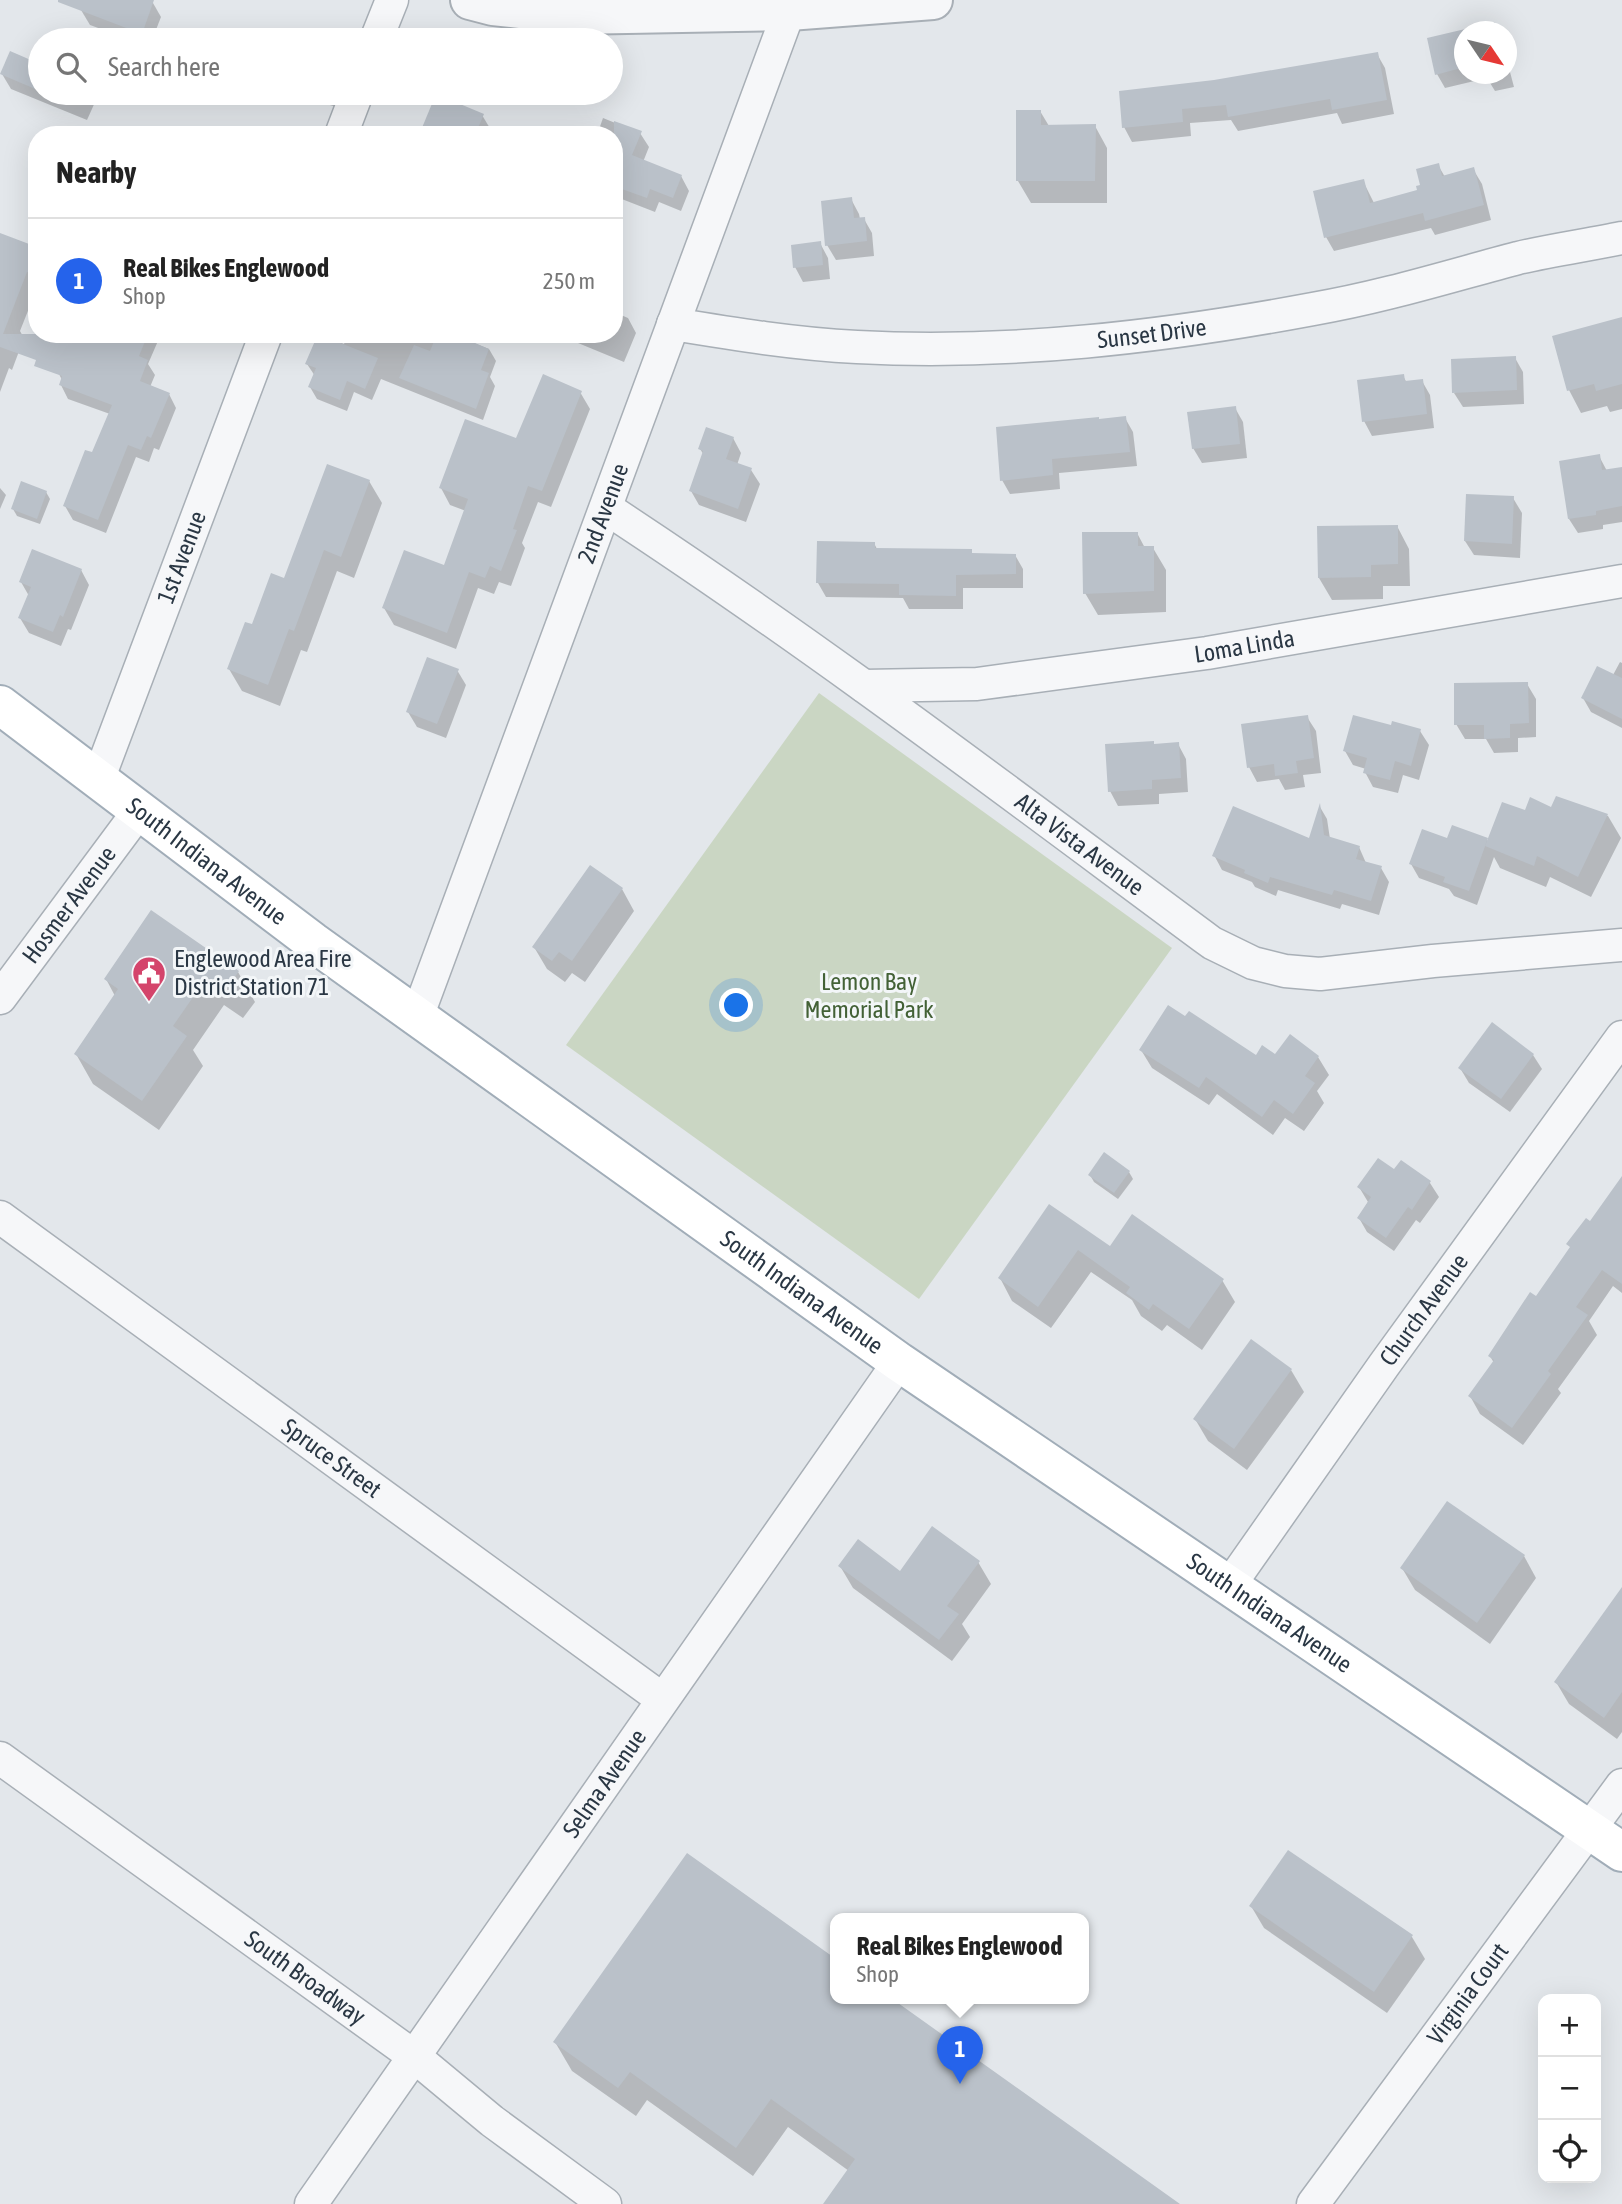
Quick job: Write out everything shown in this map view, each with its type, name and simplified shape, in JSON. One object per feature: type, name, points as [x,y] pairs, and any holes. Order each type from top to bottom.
[{"type":"main road","name":"South Indiana Avenue","points":[[0,705],[417,1017],[899,1362],[1622,1852]]},
{"type":"street","points":[[381,28],[392,0]]},
{"type":"street","points":[[470,0],[493,6],[573,15],[789,11],[847,3],[933,0]]},
{"type":"street","name":"2nd Avenue","points":[[417,1017],[789,11]]},
{"type":"street","points":[[344,126],[352,105]]},
{"type":"street","name":"Sunset Drive","points":[[673,324],[772,340],[857,347],[970,348],[1083,342],[1212,326],[1315,309],[1407,289],[1522,258],[1622,239]]},
{"type":"street","name":"1st Avenue","points":[[98,780],[263,343]]},
{"type":"street","name":"Alta Vista Avenue","points":[[606,508],[864,686],[1212,943],[1253,963],[1285,971],[1320,974],[1622,945]]},
{"type":"street","name":"Loma Linda","points":[[864,686],[977,684],[1207,653],[1622,581]]},
{"type":"street","name":"Hosmer Avenue","points":[[0,998],[139,811]]},
{"type":"street","name":"Church Avenue","points":[[1229,1587],[1384,1365],[1622,1037]]},
{"type":"street","name":"Spruce Street","points":[[0,1217],[662,1699]]},
{"type":"street","name":"Selma Avenue","points":[[311,2204],[899,1362]]},
{"type":"street","name":"South Broadway","points":[[0,1758],[415,2056],[492,2121],[605,2204]]},
{"type":"street","name":"Virginia Court","points":[[1312,2204],[1622,1785]]},
{"type":"green space","name":"Lemon Bay Memorial Park","points":[[819,693],[1172,948],[919,1299],[566,1045]]},
{"type":"building","points":[[154,0],[144,28],[126,28],[58,2]]},
{"type":"building","points":[[1454,32],[1454,70],[1435,75],[1427,38]]},
{"type":"building","points":[[10,51],[28,59],[28,86],[0,74]]},
{"type":"building","points":[[1378,52],[1387,100],[1332,110],[1330,99],[1228,117],[1226,105],[1182,109],[1183,122],[1122,128],[1119,91],[1214,80]]},
{"type":"building","points":[[431,105],[462,105],[484,114],[479,126],[423,126]]},
{"type":"building","points":[[1016,110],[1041,110],[1041,125],[1096,124],[1095,181],[1016,181]]},
{"type":"building","points":[[614,121],[642,131],[632,155],[682,175],[673,198],[650,189],[647,198],[623,189],[623,126],[614,126]]},
{"type":"building","points":[[1439,163],[1442,176],[1474,167],[1484,205],[1425,221],[1423,213],[1324,238],[1313,191],[1364,179],[1370,203],[1417,190],[1416,186],[1420,185],[1416,169]]},
{"type":"building","points":[[852,197],[854,218],[865,217],[867,241],[825,246],[821,201]]},
{"type":"building","points":[[0,233],[28,244],[28,272],[3,334],[28,334],[28,343],[144,343],[139,356],[148,360],[140,381],[170,393],[151,438],[147,436],[141,450],[128,445],[98,520],[63,506],[85,450],[92,452],[112,405],[59,385],[62,376],[34,366],[36,360],[0,347]]},
{"type":"building","points":[[821,241],[823,265],[793,268],[791,245]]},
{"type":"building","points":[[1622,317],[1622,384],[1596,391],[1594,384],[1567,391],[1552,336]]},
{"type":"building","points":[[314,343],[340,343],[378,358],[365,389],[347,381],[340,400],[308,387],[316,368],[305,364]]},
{"type":"building","points":[[433,343],[475,343],[489,349],[481,370],[489,373],[476,409],[399,378],[414,345],[430,351]]},
{"type":"building","points":[[1516,356],[1517,390],[1452,393],[1451,359]]},
{"type":"building","points":[[543,374],[582,391],[542,491],[528,486],[513,529],[517,530],[501,571],[490,566],[485,578],[469,572],[447,633],[382,608],[404,550],[444,565],[468,499],[439,488],[465,419],[516,438]]},
{"type":"building","points":[[1404,374],[1405,381],[1423,379],[1427,414],[1362,422],[1357,380]]},
{"type":"building","points":[[1236,406],[1240,444],[1192,449],[1187,412]]},
{"type":"building","points":[[1126,416],[1130,452],[1052,459],[1053,475],[1000,481],[996,427]]},
{"type":"building","points":[[706,427],[734,437],[726,459],[752,468],[738,509],[689,491],[703,451],[698,449]]},
{"type":"building","points":[[1600,454],[1602,470],[1622,467],[1622,506],[1596,511],[1596,515],[1568,519],[1559,461]]},
{"type":"building","points":[[327,464],[370,480],[341,557],[324,550],[294,631],[289,629],[268,685],[227,669],[245,622],[252,624],[271,573],[284,578]]},
{"type":"building","points":[[21,481],[47,491],[37,519],[11,509]]},
{"type":"building","points":[[1466,494],[1514,496],[1512,544],[1464,541]]},
{"type":"building","points":[[1398,525],[1398,564],[1371,565],[1371,577],[1318,578],[1317,526]]},
{"type":"building","points":[[1082,532],[1138,532],[1138,546],[1154,546],[1154,591],[1083,594]]},
{"type":"building","points":[[817,541],[875,542],[875,548],[972,549],[972,553],[1016,554],[1016,574],[956,575],[956,596],[899,595],[899,584],[816,583]]},
{"type":"building","points":[[32,549],[82,569],[63,617],[60,615],[53,632],[18,618],[31,587],[19,582]]},
{"type":"building","points":[[427,657],[459,669],[437,724],[406,712]]},
{"type":"building","points":[[1597,666],[1622,678],[1622,719],[1581,698]]},
{"type":"building","points":[[1528,682],[1529,723],[1510,724],[1510,738],[1484,739],[1484,725],[1454,725],[1454,683]]},
{"type":"building","points":[[1308,715],[1314,758],[1296,761],[1298,773],[1275,776],[1274,764],[1247,768],[1241,724]]},
{"type":"building","points":[[1353,715],[1391,725],[1392,721],[1421,729],[1411,766],[1395,761],[1390,780],[1363,773],[1367,758],[1343,751]]},
{"type":"building","points":[[1154,741],[1154,744],[1179,742],[1181,778],[1152,780],[1152,789],[1108,792],[1105,744]]},
{"type":"building","points":[[1556,796],[1608,814],[1578,877],[1537,856],[1534,866],[1485,846],[1502,802],[1525,810],[1530,797],[1551,807]]},
{"type":"building","points":[[1320,803],[1324,835],[1360,846],[1356,859],[1382,866],[1371,901],[1334,890],[1332,895],[1270,877],[1268,883],[1212,856],[1233,806],[1309,838]]},
{"type":"building","points":[[1452,825],[1488,838],[1469,891],[1443,882],[1445,877],[1409,864],[1422,829],[1447,838]]},
{"type":"building","points":[[590,865],[623,888],[572,961],[559,952],[552,961],[532,947]]},
{"type":"building","name":"Englewood Area Fire District Station 71","points":[[151,910],[239,971],[226,990],[207,977],[173,1026],[187,1036],[142,1101],[74,1054],[118,989],[104,979]]},
{"type":"building","points":[[1168,1005],[1185,1016],[1189,1011],[1256,1055],[1262,1045],[1275,1054],[1290,1034],[1319,1056],[1305,1076],[1315,1083],[1293,1114],[1274,1100],[1262,1117],[1206,1077],[1199,1088],[1139,1050]]},
{"type":"building","points":[[1492,1022],[1534,1054],[1501,1099],[1458,1068]]},
{"type":"building","points":[[1104,1152],[1130,1171],[1114,1193],[1088,1175]]},
{"type":"building","points":[[1378,1158],[1394,1169],[1401,1160],[1431,1181],[1412,1210],[1408,1207],[1386,1238],[1357,1218],[1371,1197],[1357,1187]]},
{"type":"building","points":[[1622,1176],[1622,1284],[1602,1270],[1576,1307],[1588,1315],[1548,1371],[1551,1374],[1512,1428],[1468,1396],[1494,1360],[1488,1356],[1530,1292],[1536,1296],[1570,1247],[1566,1244],[1586,1218],[1590,1221]]},
{"type":"building","points":[[1049,1204],[1110,1246],[1132,1214],[1224,1279],[1189,1329],[1153,1304],[1149,1310],[1126,1293],[1130,1287],[1078,1250],[1038,1307],[998,1278]]},
{"type":"building","points":[[1251,1339],[1292,1369],[1234,1449],[1193,1419]]},
{"type":"building","points":[[1447,1501],[1525,1555],[1477,1623],[1400,1568]]},
{"type":"building","points":[[932,1526],[980,1561],[947,1606],[959,1614],[939,1640],[838,1566],[858,1539],[900,1571]]},
{"type":"building","points":[[1622,1587],[1622,1692],[1604,1718],[1554,1682]]},
{"type":"building","points":[[1288,1850],[1413,1935],[1374,1992],[1249,1906]]},
{"type":"building","points":[[687,1853],[830,1955],[830,2004],[899,2004],[1180,2204],[823,2204],[855,2159],[771,2099],[736,2148],[630,2072],[618,2088],[553,2042]]},
{"type":"place","name":"Englewood Area Fire District Station 71","points":[[149,1003]]},
{"type":"place","name":"Real Bikes Englewood","points":[[960,2084]]}]
